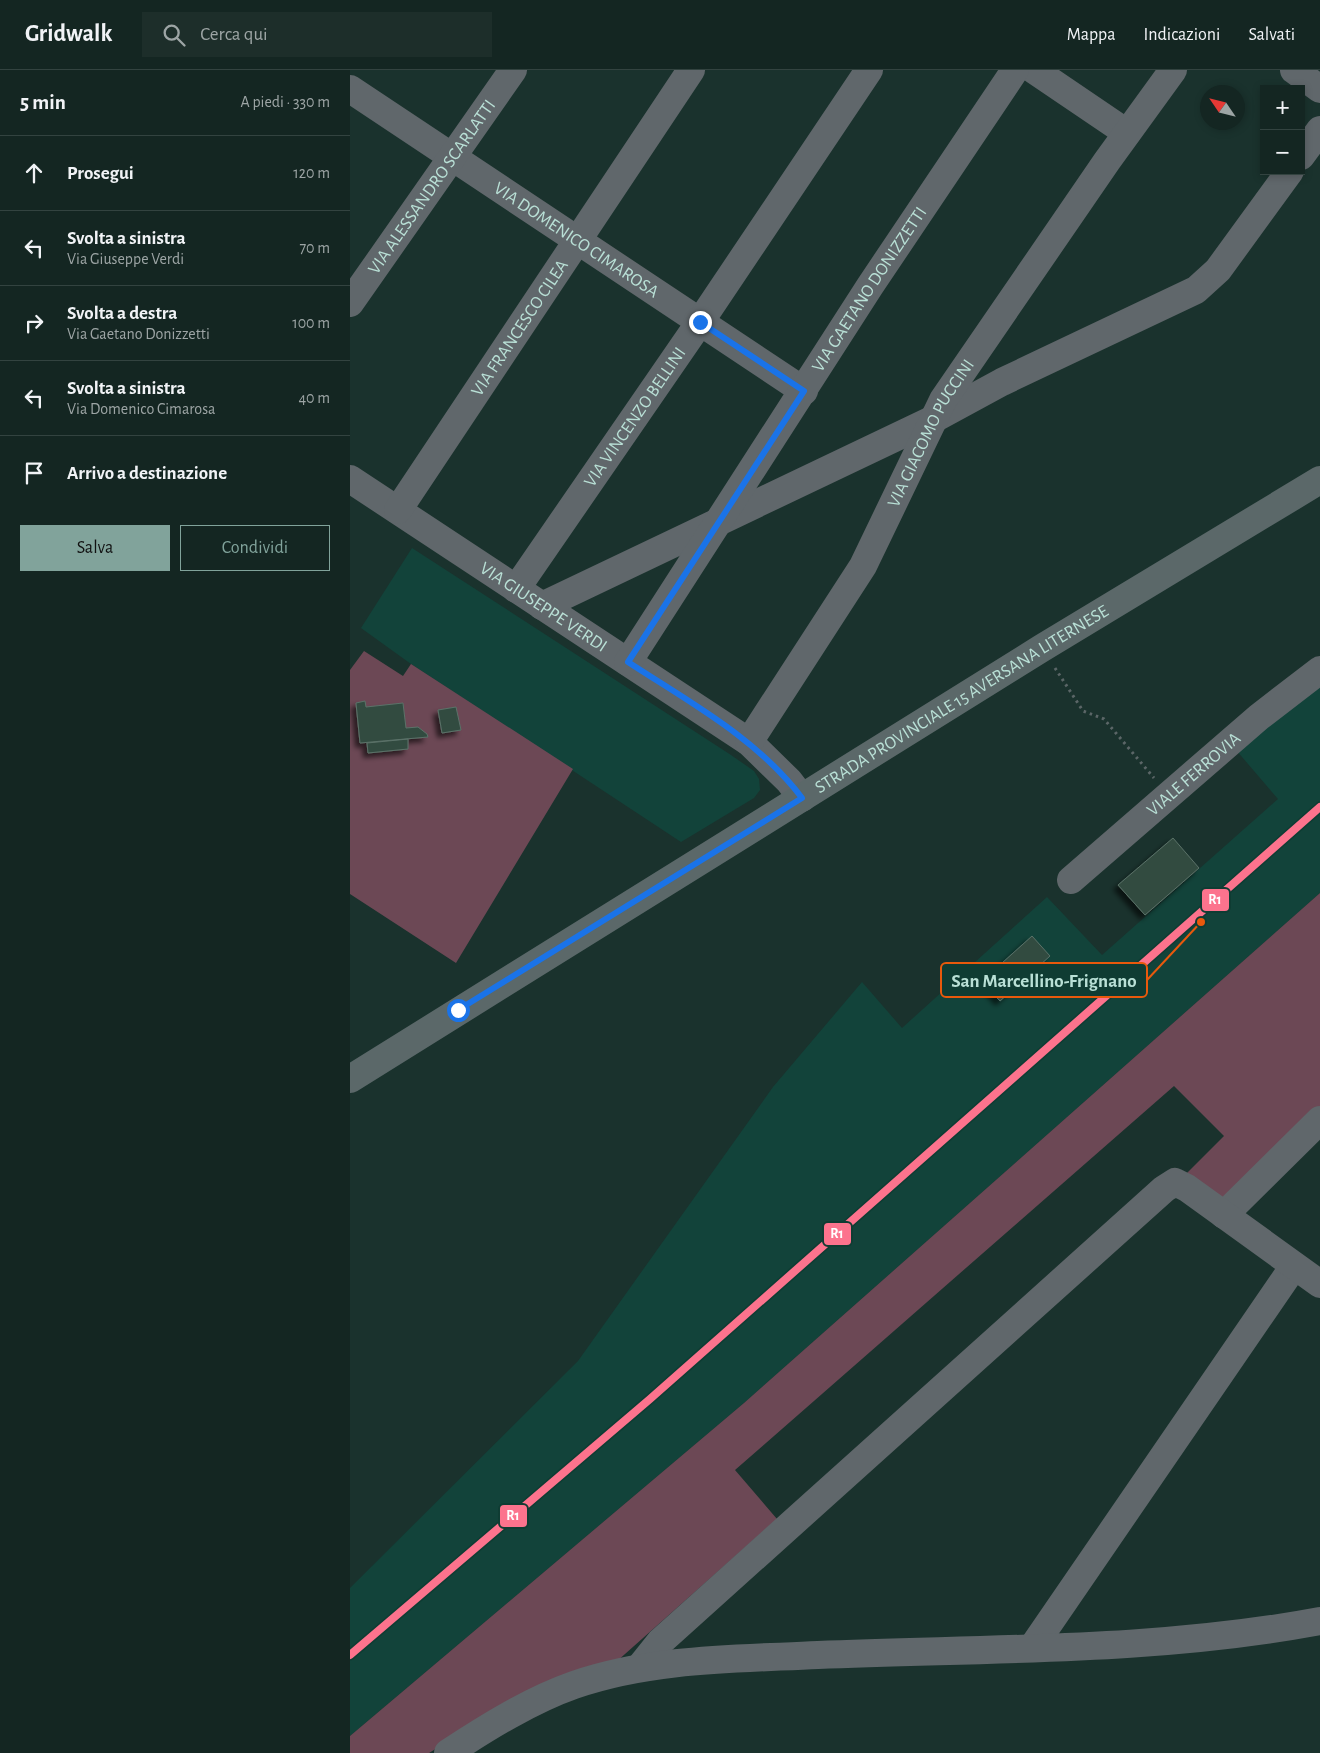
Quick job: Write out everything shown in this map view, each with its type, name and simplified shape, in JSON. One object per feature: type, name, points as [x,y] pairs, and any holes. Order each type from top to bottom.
[{"type":"main road","name":"STRADA PROVINCIALE 15 AVERSANA LITERNESE","points":[[350,1079],[1042,648],[1320,480]]},
{"type":"street","name":"VIA ALESSANDRO SCARLATTI","points":[[350,303],[513,70]]},
{"type":"street","name":"VIA FRANCESCO CILEA","points":[[398,510],[579,241],[691,70]]},
{"type":"street","name":"VIA VINCENZO BELLINI","points":[[516,589],[700,322],[869,70]]},
{"type":"street","name":"VIA GAETANO DONIZZETTI","points":[[628,662],[870,286],[1015,70]]},
{"type":"street","points":[[1034,70],[1127,133]]},
{"type":"street","name":"VIA GIACOMO PUCCINI","points":[[749,742],[863,566],[943,400],[1127,133],[1173,70]]},
{"type":"street","points":[[1294,70],[1320,89]]},
{"type":"street","name":"VIA DOMENICO CIMAROSA","points":[[350,89],[804,391]]},
{"type":"street","points":[[1305,151],[1320,130]]},
{"type":"street","points":[[542,606],[932,420],[1002,382],[1196,290],[1218,270],[1287,175]]},
{"type":"street","name":"VIA GIUSEPPE VERDI","points":[[352,483],[398,510],[749,742],[789,781],[802,798]]},
{"type":"street","name":"VIALE FERROVIA","points":[[1071,880],[1259,717],[1320,670]]},
{"type":"street","points":[[1224,1215],[1320,1120]]},
{"type":"street","points":[[640,1666],[660,1642],[1164,1189],[1175,1182],[1320,1284]]},
{"type":"street","points":[[1032,1648],[1294,1266]]},
{"type":"street","points":[[448,1753],[496,1722],[573,1685],[640,1666],[876,1653],[1136,1644],[1316,1628]]},
{"type":"path","points":[[1042,648],[1083,711],[1104,718],[1169,796]]},
{"type":"shaded area","points":[[412,548],[731,755],[754,771],[759,779],[760,790],[754,798],[681,842],[411,664],[361,628]]},
{"type":"shaded area","points":[[364,651],[403,676],[411,664],[573,769],[456,963],[350,894],[350,670]]},
{"type":"shaded area","points":[[1320,683],[1320,893],[744,1403],[350,1736],[350,1588],[578,1361],[773,1087],[862,982],[902,1028],[1047,897],[1102,955],[1278,799],[1236,750]]},
{"type":"shaded area","points":[[1320,893],[1320,1112],[1227,1203],[1185,1175],[1224,1136],[1174,1086],[735,1470],[777,1519],[616,1662],[498,1710],[429,1753],[350,1753],[350,1736],[744,1403]]},
{"type":"building","points":[[365,701],[366,707],[403,703],[406,728],[418,727],[428,737],[360,743],[356,703]]},
{"type":"building","points":[[456,707],[461,730],[442,733],[438,710]]},
{"type":"building","points":[[408,739],[408,749],[368,753],[367,743]]},
{"type":"building","points":[[1173,838],[1199,868],[1145,915],[1118,885]]},
{"type":"building","points":[[1032,936],[1050,956],[1000,1001],[982,981]]},
{"type":"railway","points":[[350,1655],[650,1399],[1320,807]]},
{"type":"transit line","name":"R1","points":[[350,1655],[650,1399],[1320,807]]},
{"type":"place","name":"San Marcellino-Frignano","points":[[1201,922]]},
{"type":"route","points":[[458,1010],[802,798],[762,752],[628,662],[804,391],[700,322]]}]
